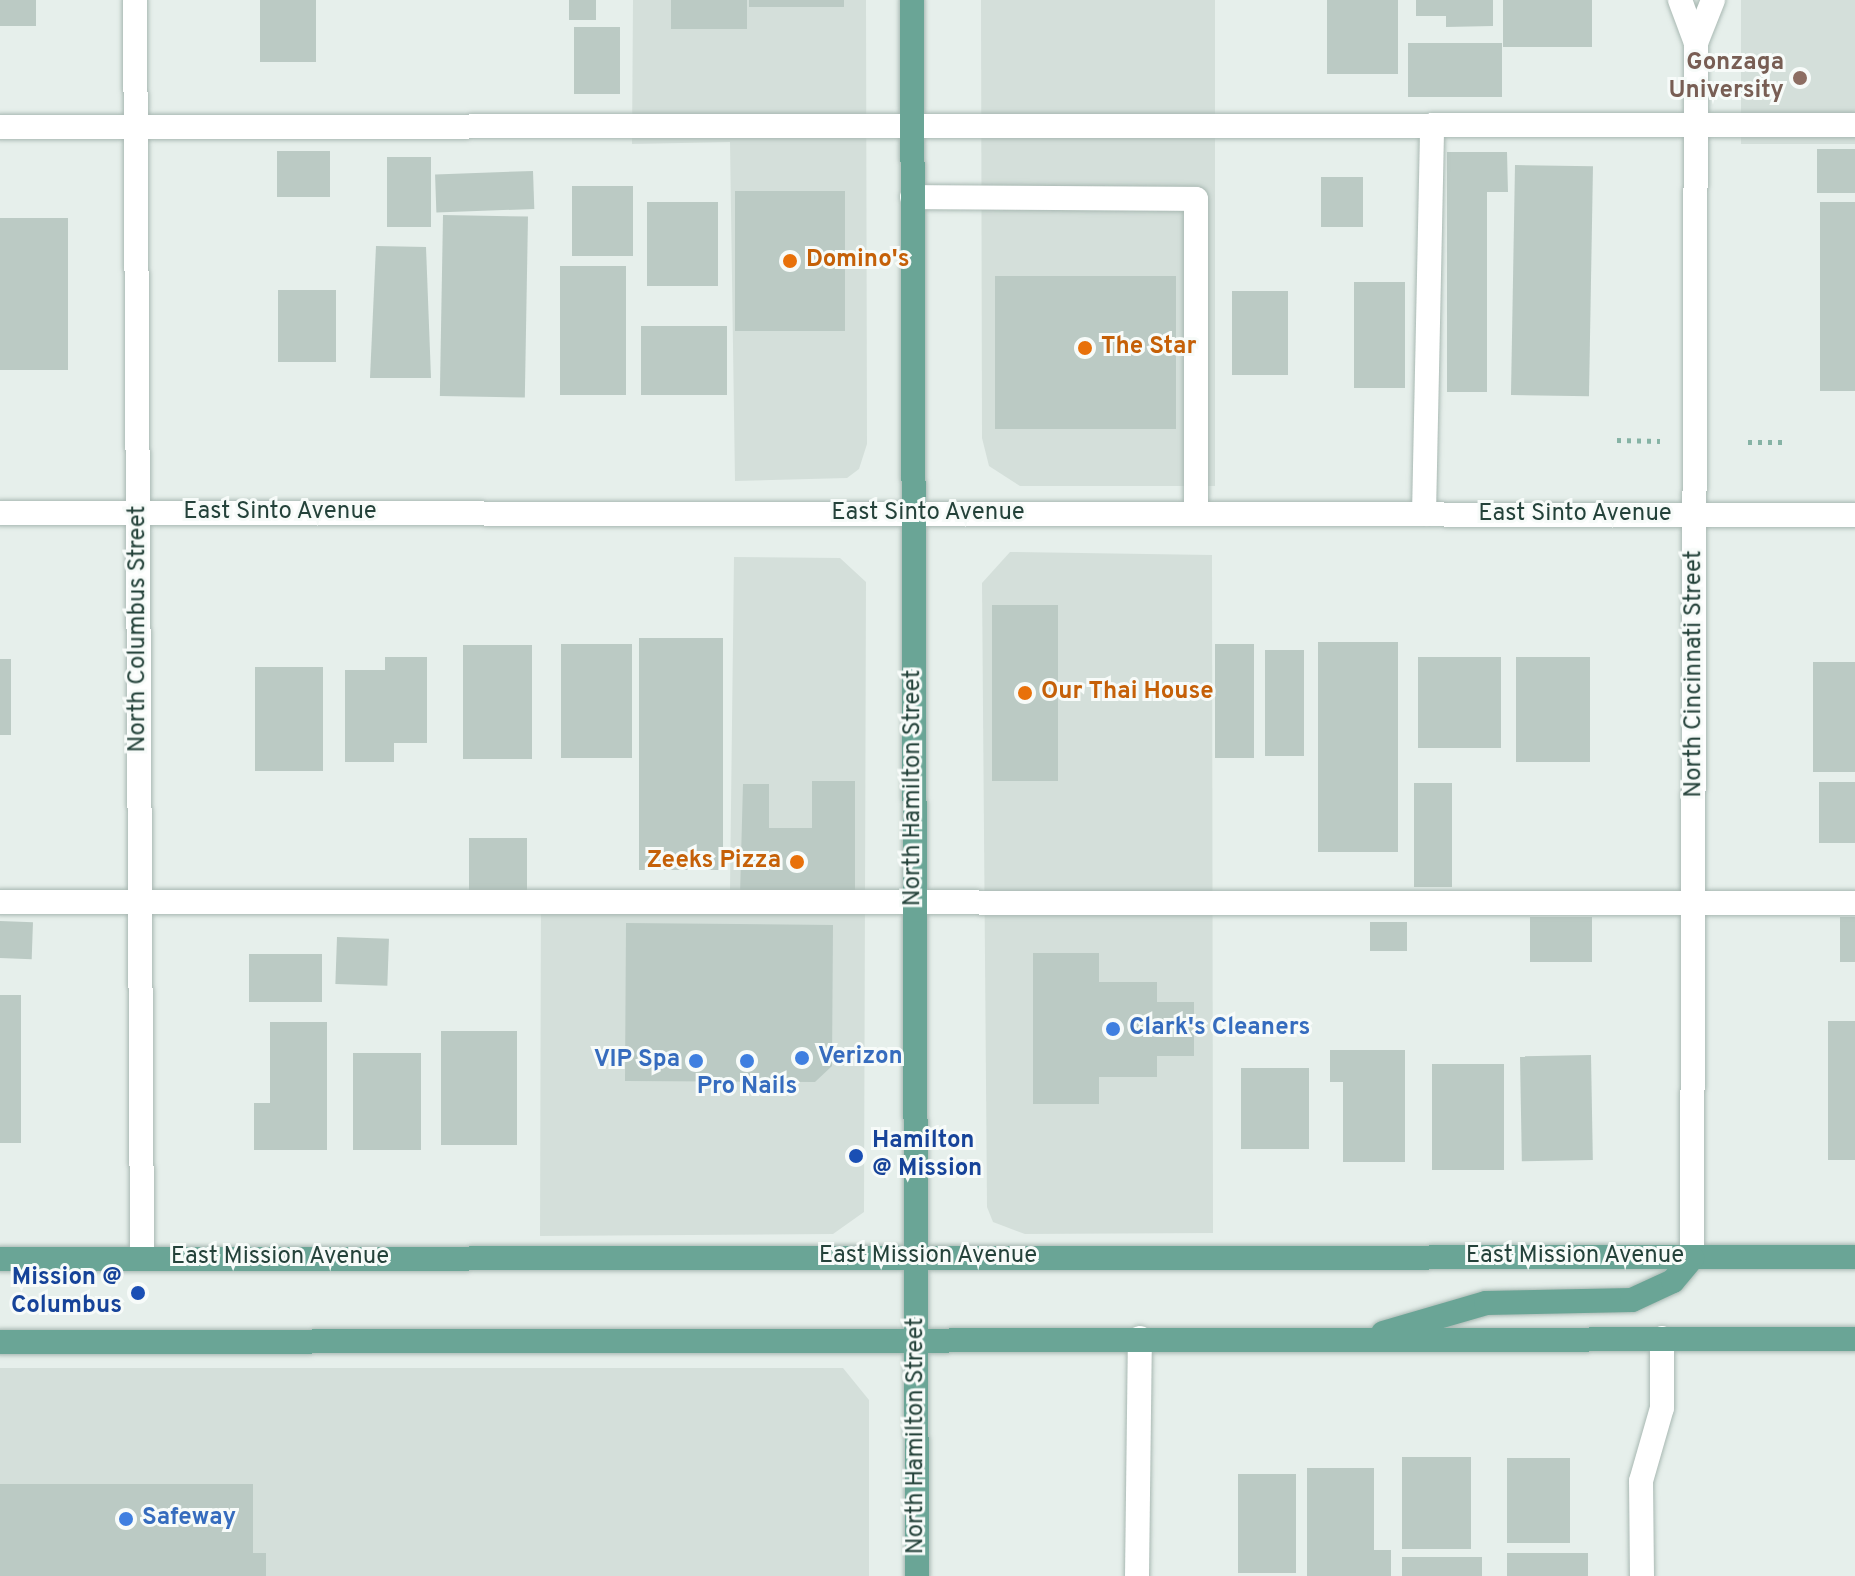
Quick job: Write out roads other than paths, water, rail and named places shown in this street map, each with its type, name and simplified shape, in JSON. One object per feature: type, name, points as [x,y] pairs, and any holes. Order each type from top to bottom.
[{"type":"main road","name":"North Hamilton Street","points":[[912,0],[917,1576]]},
{"type":"main road","name":"East Mission Avenue","points":[[0,1259],[1855,1257]]},
{"type":"main road","points":[[1369,1338],[1486,1303],[1632,1300],[1673,1281],[1692,1258]]},
{"type":"main road","points":[[0,1342],[916,1338],[1855,1339]]},
{"type":"street","name":"North Columbus Street","points":[[135,0],[142,1259]]},
{"type":"street","name":"North Cincinnati Street","points":[[1680,0],[1696,43],[1692,1258]]},
{"type":"street","name":"North Cincinnati Street","points":[[1696,43],[1713,0]]},
{"type":"street","points":[[1424,514],[1432,125]]},
{"type":"street","points":[[0,127],[1855,125]]},
{"type":"street","points":[[912,197],[1196,199],[1196,514]]},
{"type":"street","name":"East Sinto Avenue","points":[[0,513],[1855,515]]},
{"type":"street","points":[[0,902],[914,899],[1855,903]]},
{"type":"street","points":[[1137,1576],[1140,1338]]},
{"type":"street","points":[[1642,1576],[1641,1481],[1662,1408],[1662,1338]]},
{"type":"place","name":"Gonzaga University","points":[[1800,78]]},
{"type":"place","name":"Domino's","points":[[790,261]]},
{"type":"place","name":"The Star","points":[[1085,348]]},
{"type":"place","name":"Our Thai House","points":[[1025,693]]},
{"type":"place","name":"Zeeks Pizza","points":[[797,862]]},
{"type":"place","name":"Clark's Cleaners","points":[[1113,1029]]},
{"type":"place","name":"Verizon","points":[[802,1058]]},
{"type":"place","name":"VIP Spa","points":[[696,1061]]},
{"type":"place","name":"Pro Nails","points":[[747,1061]]},
{"type":"place","name":"Hamilton @ Mission","points":[[856,1156]]},
{"type":"place","name":"Mission @ Columbus","points":[[138,1293]]},
{"type":"place","name":"Safeway","points":[[126,1519]]}]
